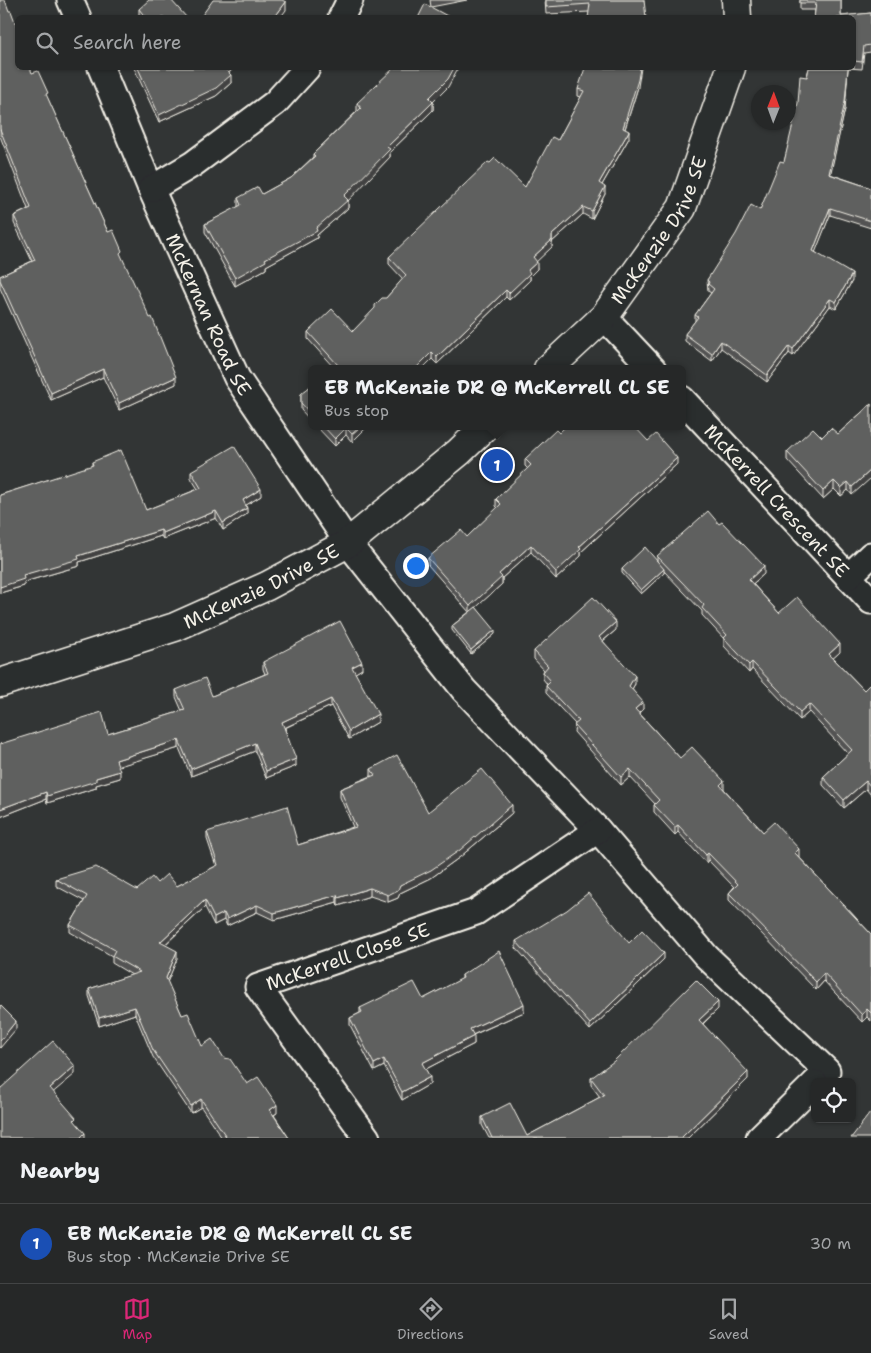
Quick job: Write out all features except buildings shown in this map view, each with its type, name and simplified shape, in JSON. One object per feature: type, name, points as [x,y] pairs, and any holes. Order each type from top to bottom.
[{"type":"street","points":[[70,0],[77,15]]},
{"type":"street","points":[[342,15],[350,0]]},
{"type":"street","points":[[736,0],[737,15]]},
{"type":"street","name":"McKernan Road SE","points":[[102,70],[151,189],[237,378],[348,543]]},
{"type":"street","points":[[151,189],[193,164],[275,103],[304,70]]},
{"type":"street","name":"McKenzie Drive SE","points":[[552,365],[604,316],[682,208],[730,70]]},
{"type":"street","points":[[604,316],[649,365]]},
{"type":"street","name":"McKerrell Crescent SE","points":[[686,403],[871,601]]},
{"type":"street","name":"McKenzie Drive SE","points":[[0,683],[175,627],[267,586],[348,543],[459,452],[482,430]]},
{"type":"street","points":[[348,543],[464,690],[598,830],[706,956],[827,1071],[819,1078]]},
{"type":"street","points":[[848,577],[871,555]]},
{"type":"street","name":"McKerrell Close SE","points":[[367,1138],[258,986],[476,912],[598,830]]},
{"type":"street","points":[[759,1138],[811,1086]]},
{"type":"place","name":"EB McKenzie DR @ McKerrell CL SE","points":[[497,465]]}]
